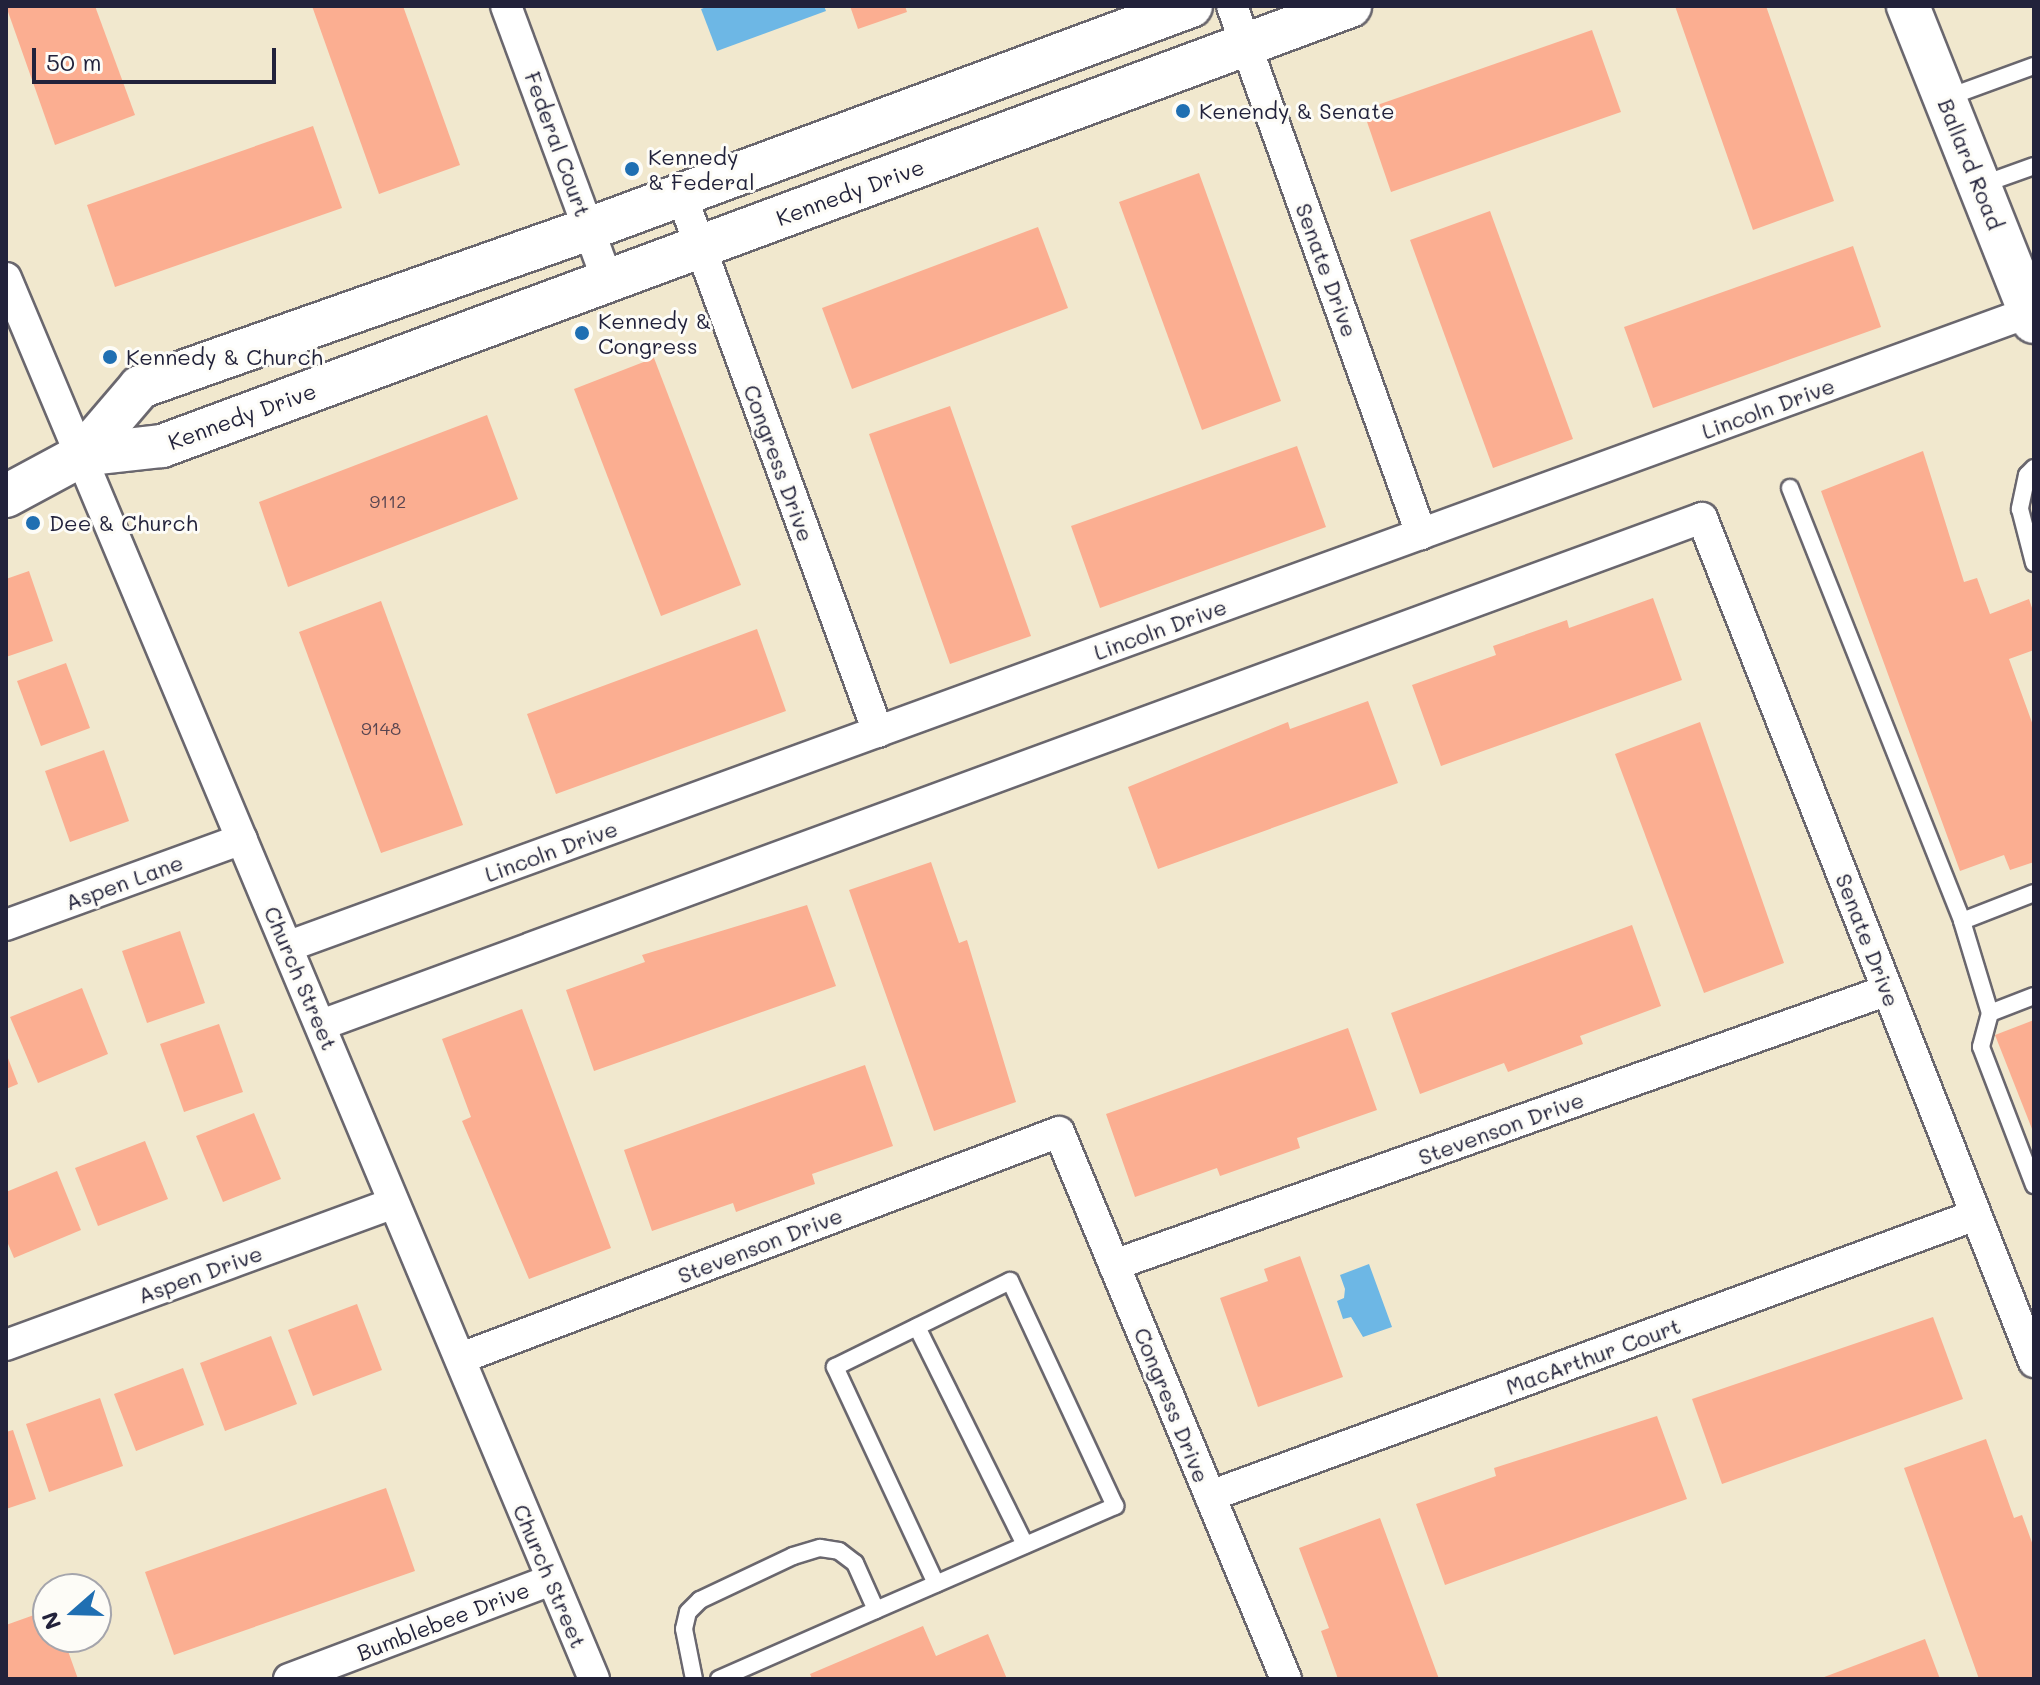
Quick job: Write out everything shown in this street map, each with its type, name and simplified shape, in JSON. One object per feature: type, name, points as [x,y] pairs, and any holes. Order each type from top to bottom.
[{"type":"street","name":"Federal Court","points":[[506,6],[608,282]]},
{"type":"street","points":[[6,496],[82,455],[140,387],[589,229],[1191,6]]},
{"type":"street","name":"Kennedy Drive","points":[[82,455],[162,446],[700,248],[1239,25],[1350,6]]},
{"type":"street","name":"Ballard Road","points":[[1908,6],[2032,317]]},
{"type":"street","name":"Senate Drive","points":[[1239,25],[1421,534]]},
{"type":"street","name":"Congress Drive","points":[[681,194],[878,732]]},
{"type":"street","name":"Church Street","points":[[6,278],[289,946],[393,1203],[594,1679]]},
{"type":"street","name":"Lincoln Drive","points":[[289,946],[1421,534],[2032,317]]},
{"type":"street","name":"Senate Drive","points":[[321,1025],[1702,518],[2034,1362]]},
{"type":"street","name":"Aspen Lane","points":[[6,925],[242,839]]},
{"type":"street","name":"Stevenson Drive","points":[[1114,1265],[1888,990]]},
{"type":"street","name":"Congress Drive","points":[[1059,1132],[1286,1679]]},
{"type":"street","name":"Stevenson Drive","points":[[461,1358],[1059,1132]]},
{"type":"street","name":"Aspen Drive","points":[[6,1345],[393,1203]]},
{"type":"street","name":"MacArthur Court","points":[[1210,1496],[1976,1215]]},
{"type":"street","name":"Bumblebee Drive","points":[[289,1679],[551,1580]]},
{"type":"lane","points":[[1944,98],[2034,66]]},
{"type":"lane","points":[[1979,186],[2034,166]]},
{"type":"lane","points":[[2034,468],[2027,475],[2020,509],[2034,563]]},
{"type":"lane","points":[[1790,488],[1962,921],[1990,1013],[1981,1047],[2034,1185]]},
{"type":"lane","points":[[1962,921],[2034,893]]},
{"type":"lane","points":[[1990,1013],[2034,996]]},
{"type":"lane","points":[[719,1679],[1115,1506],[1010,1281],[835,1367],[936,1584]]},
{"type":"lane","points":[[917,1327],[1025,1545]]},
{"type":"lane","points":[[694,1679],[684,1629],[688,1612],[700,1600],[793,1556],[820,1548],[839,1551],[855,1563],[876,1610]]},
{"type":"water","points":[[709,6],[824,6],[826,11],[717,51],[701,9]]},
{"type":"water","points":[[1369,1264],[1392,1327],[1363,1337],[1351,1317],[1343,1319],[1337,1301],[1344,1298],[1345,1289],[1340,1275]]},
{"type":"building","points":[[6,6],[95,6],[135,115],[55,145]]},
{"type":"building","points":[[312,6],[403,6],[460,165],[379,194]]},
{"type":"building","points":[[850,6],[905,6],[907,12],[858,29]]},
{"type":"building","points":[[1675,6],[1766,6],[1834,201],[1753,230]]},
{"type":"building","points":[[1592,30],[1621,112],[1391,192],[1363,110]]},
{"type":"building","points":[[313,126],[342,208],[115,287],[87,205]]},
{"type":"building","points":[[1199,173],[1281,401],[1202,430],[1119,202]]},
{"type":"building","points":[[1490,211],[1573,439],[1493,468],[1410,240]]},
{"type":"building","points":[[1038,227],[1068,308],[852,389],[822,308]]},
{"type":"building","points":[[1853,246],[1881,327],[1653,408],[1624,327]]},
{"type":"building","points":[[654,358],[741,585],[661,616],[574,389]]},
{"type":"building","points":[[950,406],[1031,636],[950,664],[869,434]]},
{"type":"building","points":[[487,415],[518,499],[288,587],[259,502]]},
{"type":"building","points":[[1297,446],[1326,527],[1100,608],[1071,526]]},
{"type":"building","points":[[1923,451],[1964,582],[1977,578],[1990,614],[2029,599],[2034,614],[2034,650],[2009,659],[2034,728],[2034,862],[2010,870],[2004,855],[1960,871],[1821,491]]},
{"type":"building","points":[[29,571],[53,641],[6,657],[6,579]]},
{"type":"building","points":[[1653,598],[1682,680],[1441,766],[1412,685],[1496,655],[1493,646],[1567,620],[1569,628]]},
{"type":"building","points":[[381,601],[463,825],[381,853],[299,632]]},
{"type":"building","points":[[757,629],[786,711],[556,794],[527,714]]},
{"type":"building","points":[[66,663],[90,728],[41,746],[17,681]]},
{"type":"building","points":[[1368,701],[1398,783],[1158,869],[1128,787],[1288,722],[1290,729]]},
{"type":"building","points":[[1700,722],[1784,963],[1704,993],[1615,754]]},
{"type":"building","points":[[104,750],[129,821],[70,842],[45,771]]},
{"type":"building","points":[[931,862],[959,943],[967,940],[1016,1102],[934,1131],[849,890]]},
{"type":"building","points":[[807,905],[836,986],[594,1071],[566,990],[645,962],[642,955]]},
{"type":"building","points":[[1632,925],[1661,1006],[1580,1036],[1583,1044],[1508,1072],[1504,1063],[1420,1094],[1391,1013]]},
{"type":"building","points":[[180,931],[205,1003],[147,1023],[122,951]]},
{"type":"building","points":[[82,988],[108,1054],[38,1083],[10,1017]]},
{"type":"building","points":[[522,1009],[611,1248],[529,1279],[462,1121],[471,1117],[442,1039]]},
{"type":"building","points":[[2034,1020],[2034,1134],[1995,1035]]},
{"type":"building","points":[[219,1024],[243,1092],[184,1112],[160,1044]]},
{"type":"building","points":[[1348,1028],[1377,1110],[1297,1138],[1300,1148],[1220,1176],[1217,1168],[1135,1197],[1106,1114]]},
{"type":"building","points":[[6,1053],[18,1084],[6,1089]]},
{"type":"building","points":[[865,1065],[893,1146],[812,1174],[815,1184],[736,1212],[733,1203],[652,1231],[624,1150]]},
{"type":"building","points":[[254,1113],[281,1179],[223,1202],[196,1136]]},
{"type":"building","points":[[145,1141],[168,1199],[98,1226],[75,1168]]},
{"type":"building","points":[[57,1171],[81,1230],[14,1258],[6,1239],[6,1192]]},
{"type":"building","points":[[1300,1256],[1343,1377],[1258,1407],[1220,1298],[1268,1281],[1264,1269]]},
{"type":"building","points":[[357,1304],[382,1370],[313,1396],[288,1330]]},
{"type":"building","points":[[1933,1317],[1963,1399],[1722,1484],[1692,1399]]},
{"type":"building","points":[[271,1336],[297,1404],[225,1431],[200,1363]]},
{"type":"building","points":[[183,1368],[204,1425],[136,1451],[114,1394]]},
{"type":"building","points":[[100,1398],[123,1466],[49,1492],[26,1424]]},
{"type":"building","points":[[1657,1416],[1687,1499],[1445,1585],[1416,1504],[1496,1476],[1494,1468]]},
{"type":"building","points":[[13,1430],[36,1499],[6,1509],[6,1432]]},
{"type":"building","points":[[1986,1439],[2014,1518],[2022,1515],[2034,1548],[2034,1679],[1979,1679],[1904,1468]]},
{"type":"building","points":[[386,1488],[415,1571],[174,1655],[145,1572]]},
{"type":"building","points":[[1380,1518],[1439,1679],[1338,1679],[1321,1631],[1329,1628],[1299,1548]]},
{"type":"building","points":[[32,1616],[32,1653],[69,1653],[78,1679],[6,1679],[6,1625]]},
{"type":"building","points":[[923,1626],[936,1656],[988,1634],[1007,1679],[812,1679],[810,1674]]},
{"type":"building","points":[[1925,1639],[1940,1679],[1819,1679]]},
{"type":"place","name":"Kenendy & Senate","points":[[1183,111]]},
{"type":"place","name":"Kennedy & Federal","points":[[632,169]]},
{"type":"place","name":"Kennedy & Congress","points":[[582,333]]},
{"type":"place","name":"Kennedy & Church","points":[[110,357]]},
{"type":"place","name":"Dee & Church","points":[[33,523]]}]
